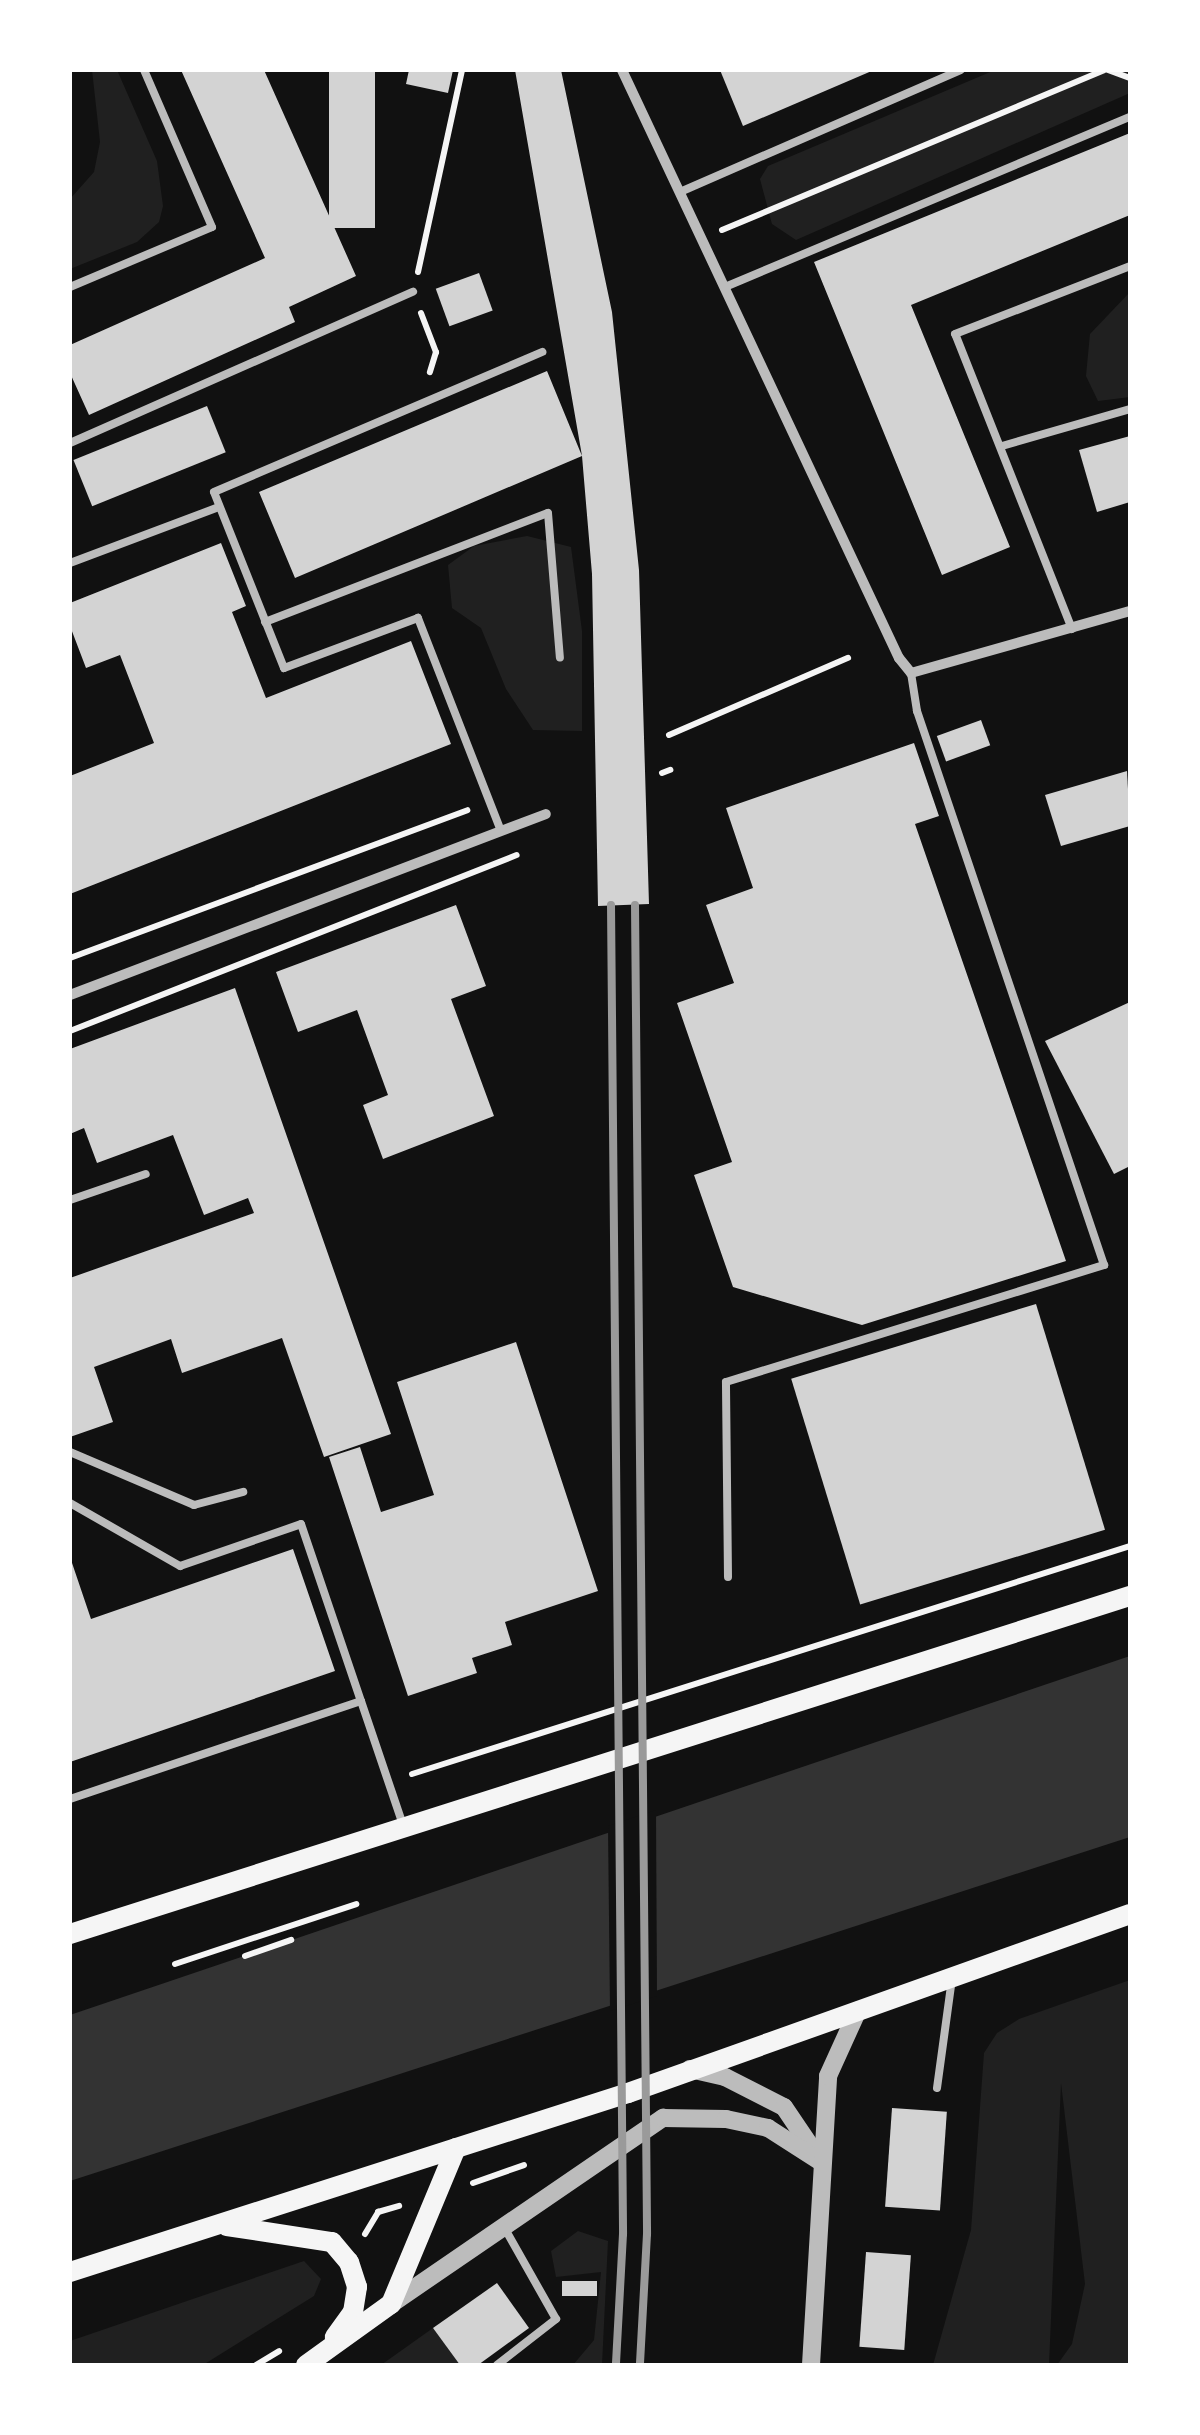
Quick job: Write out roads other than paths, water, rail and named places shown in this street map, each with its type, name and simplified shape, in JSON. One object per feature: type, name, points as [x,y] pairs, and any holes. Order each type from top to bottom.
[{"type":"main road","points":[[70,1934],[1130,1596]]},
{"type":"main road","points":[[70,2272],[690,2069],[1130,1914]]},
{"type":"main road","points":[[315,2360],[390,2304],[456,2148]]},
{"type":"main road","points":[[220,2225],[303,2233],[332,2242],[349,2262],[357,2287],[353,2312],[315,2360]]},
{"type":"street","points":[[622,70],[911,673],[1130,611]]},
{"type":"street","points":[[70,996],[546,814]]},
{"type":"street","points":[[810,2365],[821,2162],[832,2054],[858,2010]]},
{"type":"street","points":[[690,2069],[725,2077],[784,2107],[821,2162]]},
{"type":"street","points":[[390,2304],[663,2118],[726,2118],[768,2128],[821,2162]]},
{"type":"lane","points":[[70,287],[212,227],[144,70]]},
{"type":"lane","points":[[680,192],[960,70]]},
{"type":"lane","points":[[724,287],[1130,117]]},
{"type":"lane","points":[[1072,629],[955,334],[1130,266]]},
{"type":"lane","points":[[70,443],[413,292]]},
{"type":"lane","points":[[502,831],[418,618],[284,668],[214,492],[542,352]]},
{"type":"lane","points":[[1002,446],[1130,409]]},
{"type":"lane","points":[[70,563],[219,507]]},
{"type":"lane","points":[[265,622],[548,513],[560,658]]},
{"type":"lane","points":[[728,1577],[726,1382],[1104,1265],[917,711],[911,673]]},
{"type":"lane","points":[[70,1200],[146,1174]]},
{"type":"lane","points":[[70,1452],[194,1505],[243,1492]]},
{"type":"lane","points":[[70,1504],[180,1566],[302,1524],[403,1825]]},
{"type":"lane","points":[[70,1798],[361,1701]]},
{"type":"lane","points":[[936,2088],[952,1976]]},
{"type":"lane","points":[[496,2365],[556,2319],[504,2227]]},
{"type":"railway","points":[[611,905],[623,2234],[616,2365]]},
{"type":"railway","points":[[635,905],[647,2234],[640,2365]]}]
